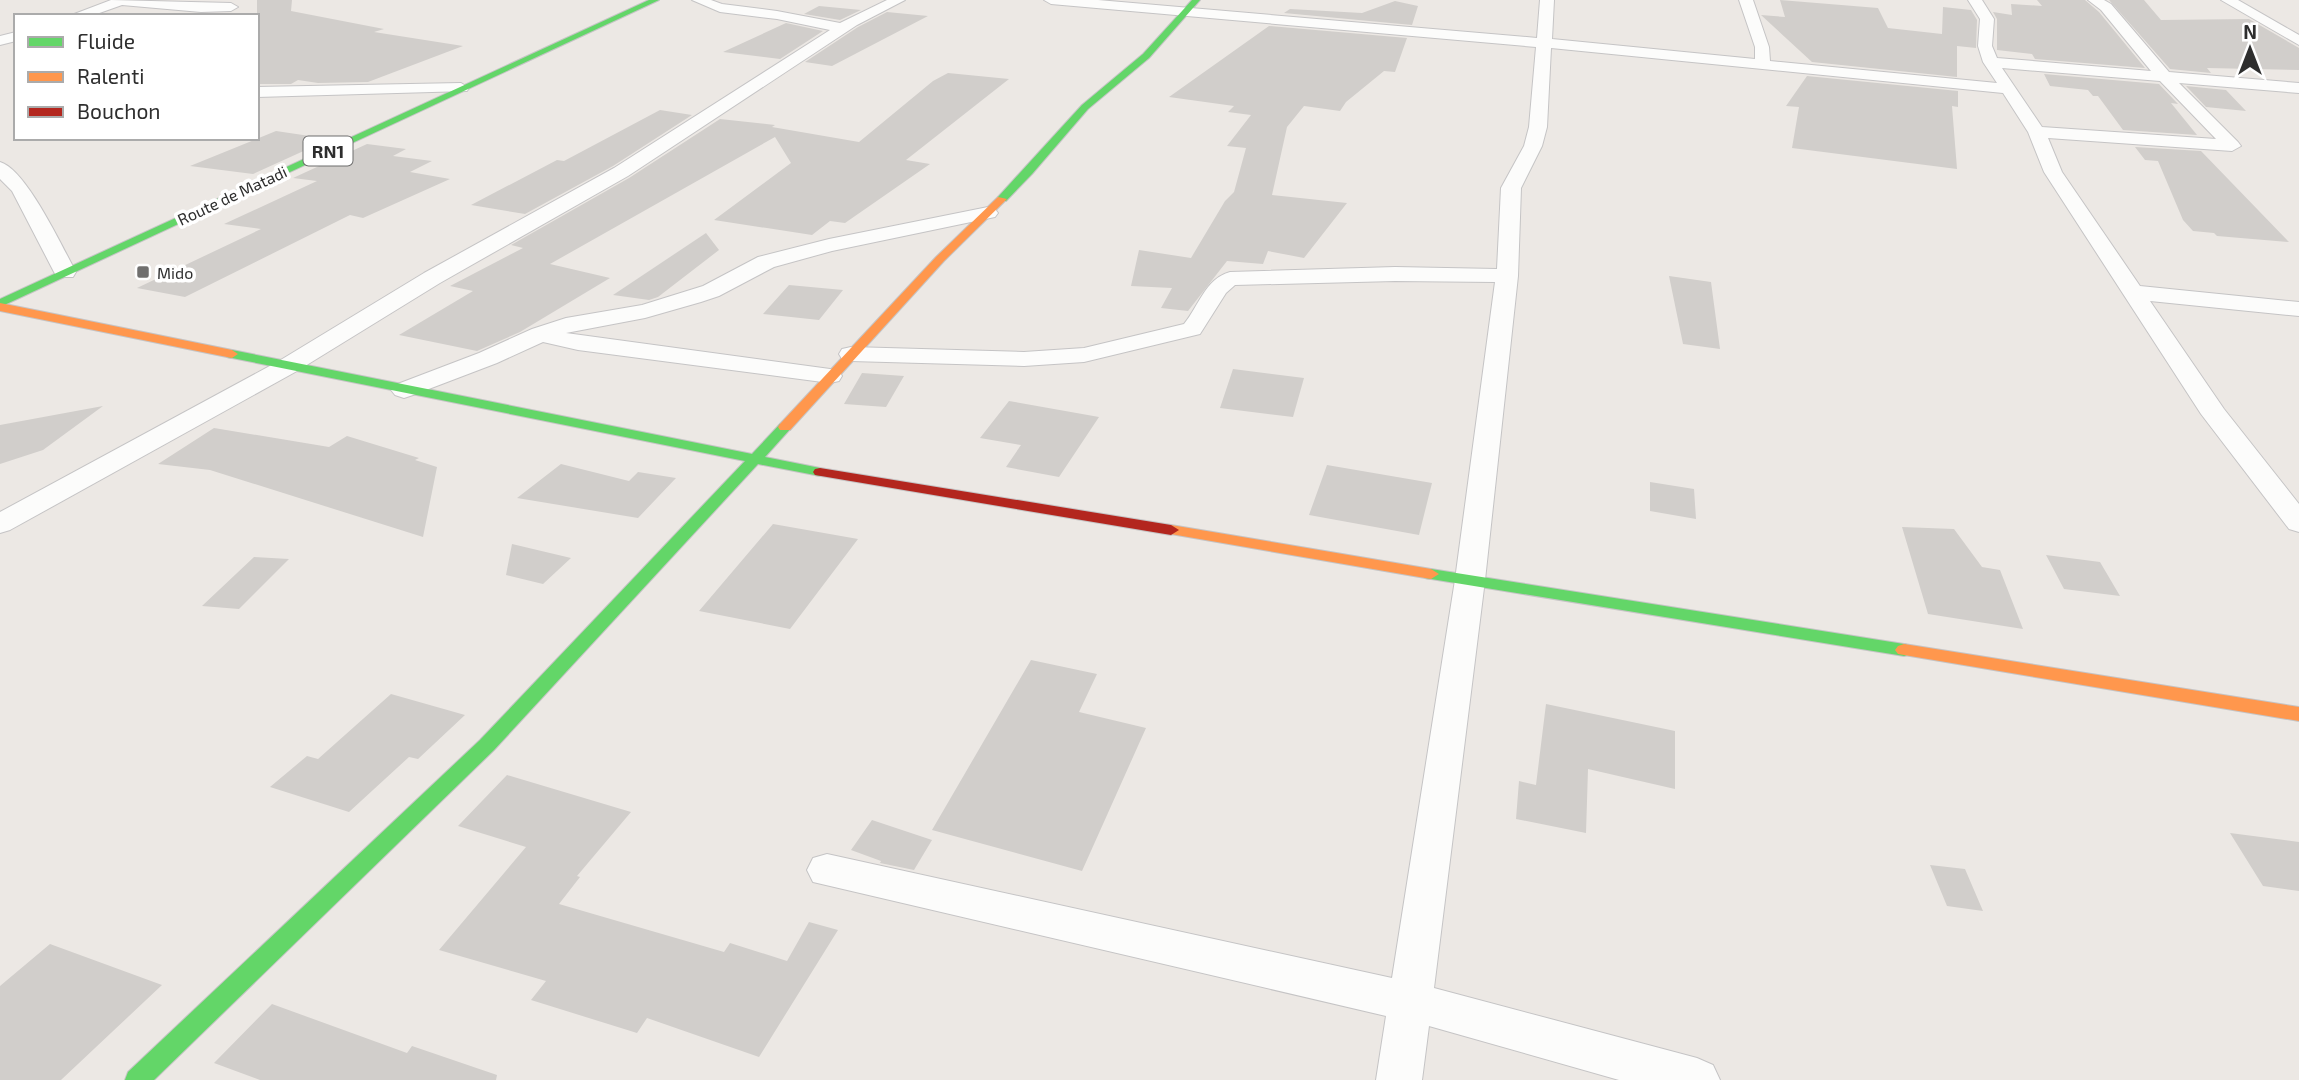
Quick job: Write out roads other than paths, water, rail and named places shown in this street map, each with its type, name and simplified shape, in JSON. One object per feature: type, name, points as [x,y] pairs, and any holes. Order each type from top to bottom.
[{"type":"main road","name":"Route de Matadi","points":[[0,305],[65,272],[656,0]]},
{"type":"main road","points":[[137,1080],[487,745],[757,461],[850,354],[1029,172],[1085,107],[1146,56],[1191,5]]},
{"type":"main road","points":[[0,305],[757,461],[2299,714]]},
{"type":"street","points":[[82,14],[123,0],[201,8],[231,7]]},
{"type":"street","points":[[699,0],[720,8],[777,15],[841,28]]},
{"type":"street","points":[[0,524],[288,366],[432,278],[621,172],[841,28],[898,0]]},
{"type":"street","points":[[1051,0],[1191,5],[2011,89]]},
{"type":"street","points":[[1399,1080],[1470,580],[1507,276],[1512,212],[1511,187],[1532,146],[1538,127],[1547,0]]},
{"type":"street","points":[[1746,0],[1762,47],[1763,64]]},
{"type":"street","points":[[1975,0],[1987,19],[1985,46],[1991,62],[2037,132],[2053,172],[2214,414],[2299,523]]},
{"type":"street","points":[[2037,132],[2232,146],[2164,76],[2106,7],[2095,0]]},
{"type":"street","points":[[2228,0],[2299,41]]},
{"type":"street","points":[[1991,62],[2299,88]]},
{"type":"street","points":[[259,92],[461,88]]},
{"type":"street","points":[[0,168],[20,189],[65,272]]},
{"type":"street","points":[[404,390],[488,358],[540,334],[574,323],[645,312],[693,297],[725,284],[766,262],[839,243],[988,213]]},
{"type":"street","points":[[850,354],[1012,359],[1084,355],[1192,329],[1220,286],[1230,279],[1395,274],[1507,276]]},
{"type":"street","points":[[2131,292],[2299,309]]},
{"type":"street","points":[[540,334],[578,342],[830,376]]},
{"type":"street","points":[[827,870],[1412,1002],[1698,1080]]},
{"type":"place","name":"Mido","points":[[143,272]]}]
